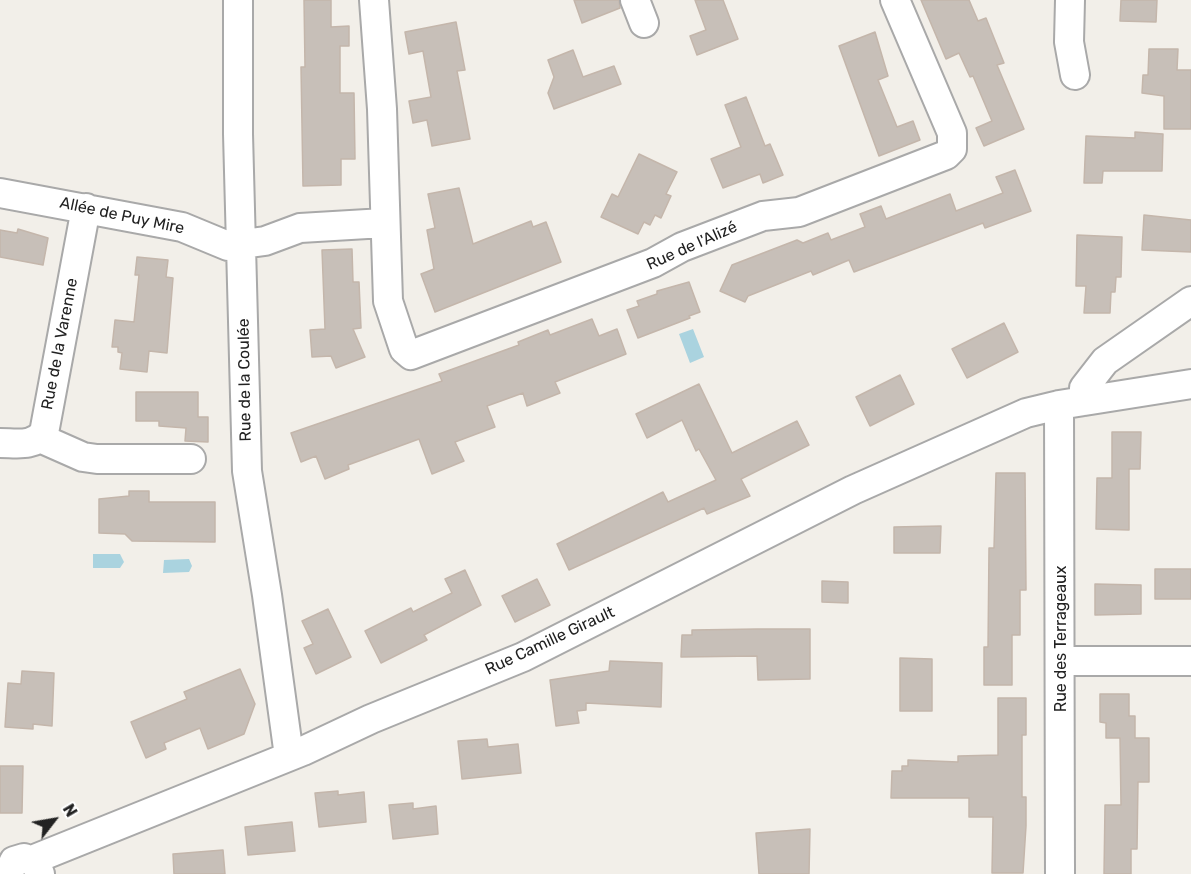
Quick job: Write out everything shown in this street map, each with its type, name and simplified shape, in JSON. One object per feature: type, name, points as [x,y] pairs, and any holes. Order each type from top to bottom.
[{"type":"street","name":"Rue de la Coulée","points":[[238,0],[247,471],[289,756]]},
{"type":"street","name":"Rue de l'Alizé","points":[[374,0],[382,109],[384,223],[389,307],[404,349],[411,355],[653,263],[682,247],[763,216],[799,212],[940,158],[952,149],[952,133],[895,0]]},
{"type":"street","points":[[1070,0],[1069,42],[1075,75]]},
{"type":"street","name":"Allée de Puy Mire","points":[[0,193],[182,227],[215,243],[241,245]]},
{"type":"street","name":"Rue de la Varenne","points":[[40,438],[44,433],[86,208]]},
{"type":"street","points":[[241,245],[266,241],[300,228],[384,223]]},
{"type":"street","points":[[1071,403],[1105,361],[1191,301]]},
{"type":"street","name":"Rue Camille Girault","points":[[18,869],[523,657],[853,490],[1026,413],[1071,403],[1191,384]]},
{"type":"street","name":"Rue des Terrageaux","points":[[1060,874],[1061,661],[1071,403]]},
{"type":"street","points":[[0,443],[30,444],[40,438],[83,457],[97,459],[191,459]]},
{"type":"street","points":[[1061,661],[1191,661]]},
{"type":"water","points":[[693,329],[704,357],[690,363],[679,334]]},
{"type":"water","points":[[93,554],[120,554],[124,562],[120,568],[93,568]]},
{"type":"water","points":[[189,559],[192,566],[189,572],[163,573],[164,560]]},
{"type":"building","points":[[304,0],[331,0],[331,27],[349,26],[349,46],[340,46],[340,93],[354,93],[355,159],[341,159],[341,185],[303,186],[301,67],[305,67]]},
{"type":"building","points":[[574,0],[619,0],[620,8],[582,23]]},
{"type":"building","points":[[695,0],[723,0],[738,39],[697,55],[690,36],[706,30]]},
{"type":"building","points":[[921,0],[969,0],[978,21],[986,18],[1004,63],[997,65],[1024,129],[984,146],[976,128],[992,121],[973,76],[970,77],[959,53],[946,59]]},
{"type":"building","points":[[1121,0],[1157,0],[1156,22],[1120,21]]},
{"type":"building","points":[[456,22],[465,70],[457,71],[470,139],[432,146],[427,120],[413,123],[409,101],[431,97],[423,51],[409,54],[405,32]]},
{"type":"building","points":[[875,32],[888,76],[878,80],[897,127],[913,121],[920,140],[879,156],[839,46]]},
{"type":"building","points":[[1149,49],[1178,49],[1177,70],[1191,70],[1191,129],[1164,129],[1164,96],[1142,93],[1143,75],[1148,75]]},
{"type":"building","points":[[573,50],[583,77],[614,66],[621,84],[554,109],[548,93],[554,77],[548,60]]},
{"type":"building","points":[[746,97],[765,146],[770,144],[783,175],[763,183],[760,174],[723,188],[711,159],[741,147],[725,105]]},
{"type":"building","points":[[1135,132],[1163,134],[1162,171],[1103,171],[1102,183],[1084,183],[1086,136],[1135,138]]},
{"type":"building","points":[[639,154],[677,172],[666,194],[671,196],[661,218],[655,215],[650,225],[644,222],[638,234],[601,217],[612,194],[618,197]]},
{"type":"building","points":[[1015,170],[1031,211],[985,228],[983,223],[854,272],[849,260],[813,275],[811,271],[748,296],[745,302],[720,291],[732,265],[797,240],[803,243],[828,233],[831,240],[865,227],[860,214],[881,206],[886,219],[950,194],[956,211],[1003,193],[996,177]]},
{"type":"building","points":[[459,188],[473,244],[531,221],[533,227],[546,222],[561,262],[435,312],[421,274],[434,269],[427,230],[435,228],[428,194]]},
{"type":"building","points":[[1144,215],[1191,220],[1191,252],[1142,250]]},
{"type":"building","points":[[18,229],[48,238],[43,265],[0,257],[0,230],[17,233]]},
{"type":"building","points":[[1077,235],[1122,237],[1121,277],[1116,277],[1115,292],[1111,292],[1110,313],[1084,313],[1086,286],[1076,286]]},
{"type":"building","points":[[352,249],[353,282],[359,282],[361,328],[353,329],[365,357],[336,368],[331,356],[312,357],[310,330],[325,329],[322,250]]},
{"type":"building","points":[[137,257],[168,260],[166,277],[173,278],[167,353],[149,351],[147,372],[120,369],[122,353],[118,352],[118,347],[112,347],[115,320],[134,322],[139,275],[135,275]]},
{"type":"building","points":[[689,282],[700,312],[638,338],[627,310],[639,306],[637,301],[657,294],[657,291]]},
{"type":"building","points":[[592,319],[599,336],[617,329],[626,354],[555,382],[560,393],[527,406],[523,393],[487,406],[495,427],[455,442],[464,461],[432,474],[419,439],[348,465],[349,469],[325,479],[316,456],[301,462],[291,433],[442,381],[439,374],[519,345],[518,342],[548,330],[550,335]]},
{"type":"building","points":[[1004,323],[1018,352],[967,378],[952,349]]},
{"type":"building","points":[[900,375],[914,404],[870,426],[856,397]]},
{"type":"building","points":[[699,384],[732,453],[797,421],[809,445],[741,479],[750,496],[707,514],[704,508],[569,570],[557,544],[663,492],[668,502],[716,480],[699,449],[696,451],[682,420],[647,438],[636,414]]},
{"type":"building","points":[[136,392],[198,392],[198,417],[208,417],[208,442],[185,441],[186,428],[159,426],[159,421],[136,421]]},
{"type":"building","points":[[1112,432],[1141,432],[1140,469],[1129,469],[1129,530],[1096,529],[1097,478],[1112,478]]},
{"type":"building","points":[[996,473],[1025,473],[1026,590],[1020,590],[1020,635],[1012,635],[1012,685],[984,685],[984,647],[988,647],[989,548],[994,548]]},
{"type":"building","points":[[129,491],[149,491],[149,502],[215,502],[215,542],[132,541],[125,534],[99,533],[99,499],[129,496]]},
{"type":"building","points":[[941,526],[940,553],[894,553],[894,527]]},
{"type":"building","points":[[1155,569],[1191,569],[1191,599],[1155,599]]},
{"type":"building","points":[[465,570],[481,605],[424,635],[427,640],[381,663],[365,631],[411,608],[413,612],[452,593],[445,579]]},
{"type":"building","points":[[537,579],[550,605],[515,622],[502,596]]},
{"type":"building","points":[[822,581],[848,582],[848,603],[822,602]]},
{"type":"building","points":[[1095,584],[1141,585],[1141,614],[1095,615]]},
{"type":"building","points":[[328,609],[351,657],[316,674],[304,648],[313,644],[302,621]]},
{"type":"building","points":[[810,629],[810,679],[758,680],[757,656],[681,657],[682,635],[692,635],[692,630]]},
{"type":"building","points":[[900,658],[932,659],[932,711],[900,711]]},
{"type":"building","points":[[610,661],[662,663],[661,707],[586,703],[586,710],[577,711],[579,723],[556,726],[550,680],[609,671]]},
{"type":"building","points":[[240,669],[255,704],[244,734],[208,749],[200,728],[164,743],[166,749],[146,758],[131,722],[187,699],[184,692]]},
{"type":"building","points":[[22,671],[54,673],[52,726],[33,724],[33,729],[5,727],[8,683],[21,684]]},
{"type":"building","points":[[1100,694],[1129,694],[1129,716],[1135,716],[1135,738],[1149,738],[1149,782],[1138,782],[1137,849],[1131,849],[1131,874],[1104,874],[1105,805],[1121,805],[1120,738],[1106,738],[1106,723],[1100,722]]},
{"type":"building","points":[[998,698],[1026,698],[1026,735],[1022,735],[1022,797],[1026,797],[1023,873],[992,873],[993,817],[969,817],[969,798],[891,798],[892,771],[902,771],[902,766],[908,766],[908,760],[958,762],[958,756],[998,755]]},
{"type":"building","points":[[487,739],[488,747],[518,744],[521,773],[462,779],[458,741]]},
{"type":"building","points":[[0,766],[23,766],[22,813],[0,813]]},
{"type":"building","points":[[338,791],[338,795],[364,792],[366,822],[319,827],[315,793]]},
{"type":"building","points":[[413,803],[413,809],[436,806],[438,834],[393,839],[389,805]]},
{"type":"building","points":[[292,822],[295,851],[248,855],[245,827]]},
{"type":"building","points":[[810,829],[809,874],[759,874],[756,833]]},
{"type":"building","points":[[223,850],[225,874],[174,874],[173,854]]}]
